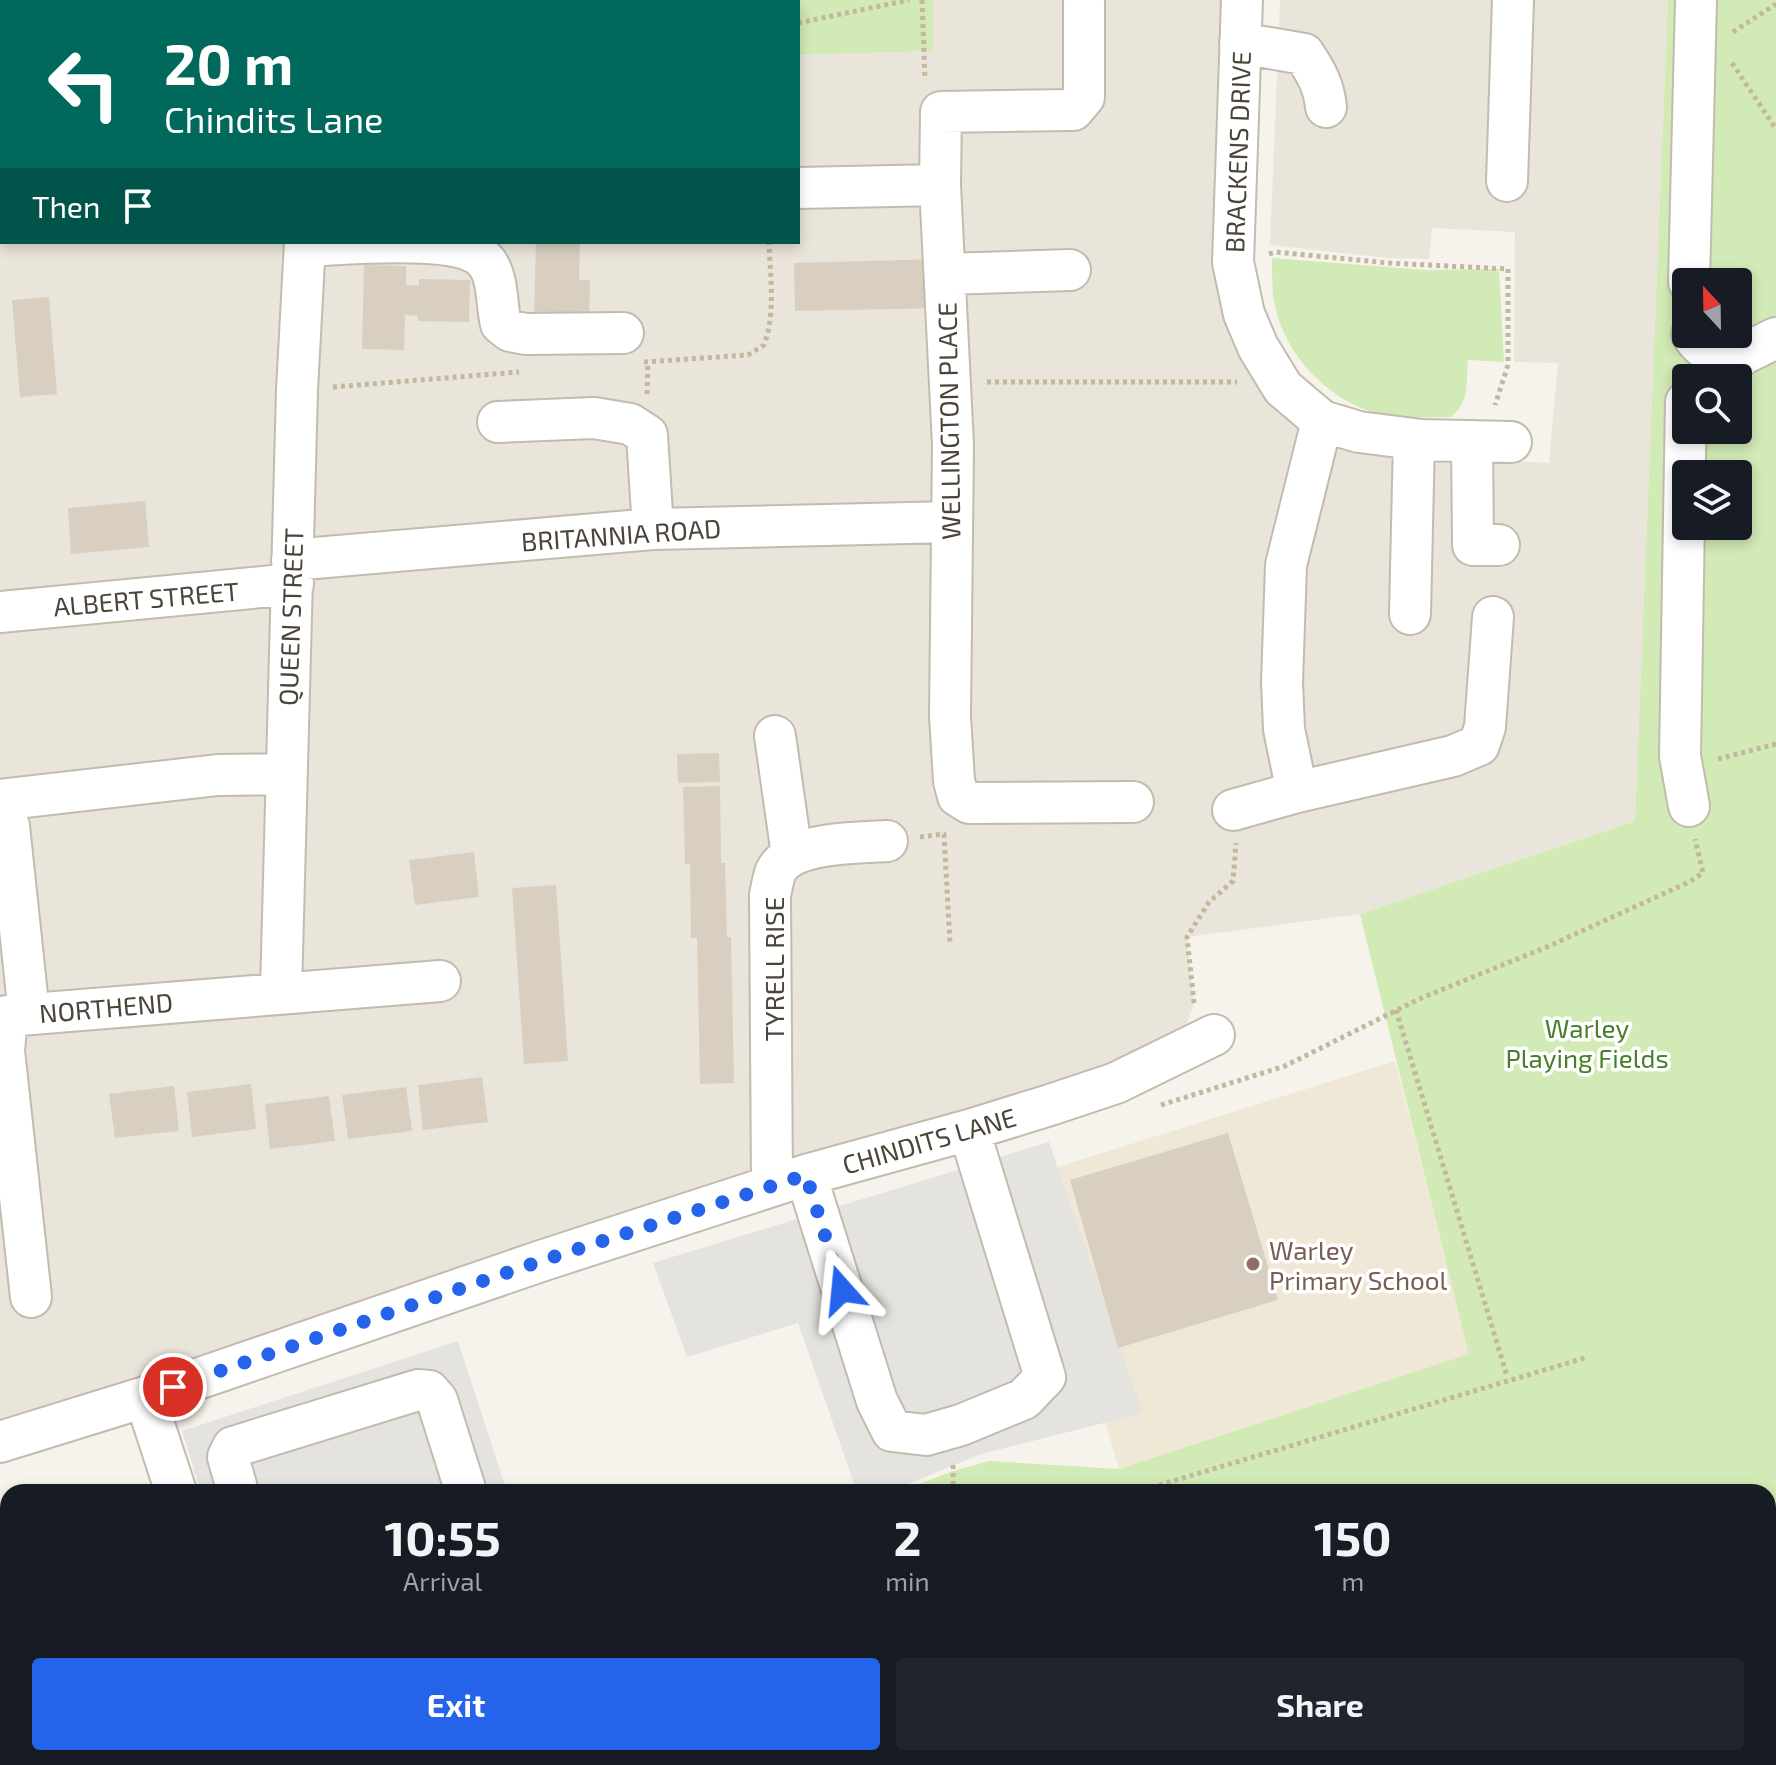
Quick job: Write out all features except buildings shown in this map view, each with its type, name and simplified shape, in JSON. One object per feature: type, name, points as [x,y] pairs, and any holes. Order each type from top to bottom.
[{"type":"street","name":"BRACKENS DRIVE","points":[[1242,0],[1233,262],[1244,314],[1258,347],[1283,388],[1322,421],[1359,432],[1414,439],[1488,442]]},
{"type":"street","points":[[1507,181],[1513,0]]},
{"type":"street","points":[[1690,268],[1706,43],[1696,0]]},
{"type":"street","points":[[941,112],[1073,110],[1084,97],[1084,3]]},
{"type":"street","points":[[1240,43],[1304,54],[1317,72],[1326,107]]},
{"type":"street","name":"WELLINGTON PLACE","points":[[941,112],[940,185],[953,445],[950,716],[954,781],[958,796],[969,803],[1133,802]]},
{"type":"street","points":[[800,188],[940,185]]},
{"type":"street","name":"QUEEN STREET","points":[[281,992],[297,390],[305,244]]},
{"type":"street","points":[[450,244],[464,247],[487,262],[496,284],[501,324],[510,331],[526,334],[623,333]]},
{"type":"street","points":[[945,274],[1070,270]]},
{"type":"street","points":[[1724,364],[1776,338]]},
{"type":"street","points":[[1702,348],[1722,356],[1741,356]]},
{"type":"street","points":[[498,422],[594,418],[630,424],[647,435],[653,529]]},
{"type":"street","points":[[1297,792],[1284,729],[1282,682],[1286,565],[1322,421]]},
{"type":"street","points":[[1410,614],[1414,439]]},
{"type":"street","points":[[1488,442],[1473,545],[1499,545]]},
{"type":"street","points":[[1685,444],[1680,756],[1685,787]]},
{"type":"street","name":"BRITANNIA ROAD","points":[[292,572],[653,529],[951,522]]},
{"type":"street","name":"ALBERT STREET","points":[[0,612],[292,572]]},
{"type":"street","points":[[1233,810],[1453,756],[1479,745],[1485,727],[1493,617]]},
{"type":"street","points":[[775,736],[792,855],[825,846],[887,841]]},
{"type":"street","points":[[3,818],[218,775],[285,774]]},
{"type":"street","points":[[3,818],[49,822]]},
{"type":"street","points":[[3,818],[29,1014]]},
{"type":"street","name":"TYRELL RISE","points":[[792,855],[777,869],[770,895],[789,1180],[877,1401],[892,1431],[926,1435],[961,1425],[1024,1399],[1045,1377],[969,1130]]},
{"type":"street","name":"NORTHEND","points":[[31,1297],[4,1051],[7,1016],[440,981]]},
{"type":"street","name":"CHINDITS LANE","points":[[0,1442],[145,1397],[541,1261],[789,1180],[969,1130],[1116,1083],[1214,1035]]},
{"type":"street","points":[[236,1484],[228,1457],[233,1447],[418,1390],[429,1391],[437,1400],[463,1484]]},
{"type":"street","points":[[145,1397],[173,1484]]},
{"type":"path","points":[[800,23],[909,0]]},
{"type":"path","points":[[922,0],[926,92],[941,112]]},
{"type":"path","points":[[1776,4],[1706,43],[1776,129]]},
{"type":"path","points":[[1233,262],[1276,252],[1388,263],[1508,269],[1508,365],[1488,442]]},
{"type":"path","points":[[950,382],[1280,381]]},
{"type":"path","points":[[1147,1109],[1285,1066],[1396,1010],[1549,946],[1689,882],[1703,873],[1685,787],[1776,744]]},
{"type":"path","points":[[1175,1054],[1194,1004],[1187,937],[1209,902],[1233,881],[1237,851],[1233,810]]},
{"type":"path","points":[[887,841],[944,834],[950,944]]},
{"type":"path","points":[[1396,1010],[1507,1376]]},
{"type":"path","points":[[1163,1484],[1588,1357]]},
{"type":"shaded area","points":[[933,0],[1239,0],[1229,264],[1308,435],[1356,453],[1549,463],[1558,363],[1514,362],[1515,232],[1432,228],[1429,259],[1387,258],[1270,245],[1280,0],[1668,0],[1635,821],[1360,914],[1187,937],[1194,1004],[1175,1054],[0,1442],[0,244],[800,244],[800,55],[933,51]]},
{"type":"shaded area","name":"Warley Primary School","points":[[1395,1061],[1470,1354],[1119,1469],[1032,1175]]},
{"type":"shaded area","points":[[1049,1142],[1143,1413],[981,1454],[908,1484],[854,1484],[798,1323],[687,1357],[653,1263]]},
{"type":"shaded area","points":[[458,1341],[504,1484],[199,1484],[182,1431]]},
{"type":"green space","points":[[800,0],[933,0],[933,51],[800,55]]},
{"type":"green space","name":"Warley Playing Fields","points":[[1668,0],[1776,0],[1776,1484],[920,1484],[989,1461],[1119,1469],[1469,1354],[1360,914],[1635,821]]},
{"type":"green space","points":[[1272,258],[1426,270],[1499,269],[1504,362],[1468,360],[1464,398],[1451,417],[1395,416],[1358,406],[1323,384],[1295,352],[1277,315]]},
{"type":"place","name":"Warley Primary School","points":[[1253,1264]]},
{"type":"route","points":[[173,1387],[541,1261],[806,1175],[842,1290]]}]
